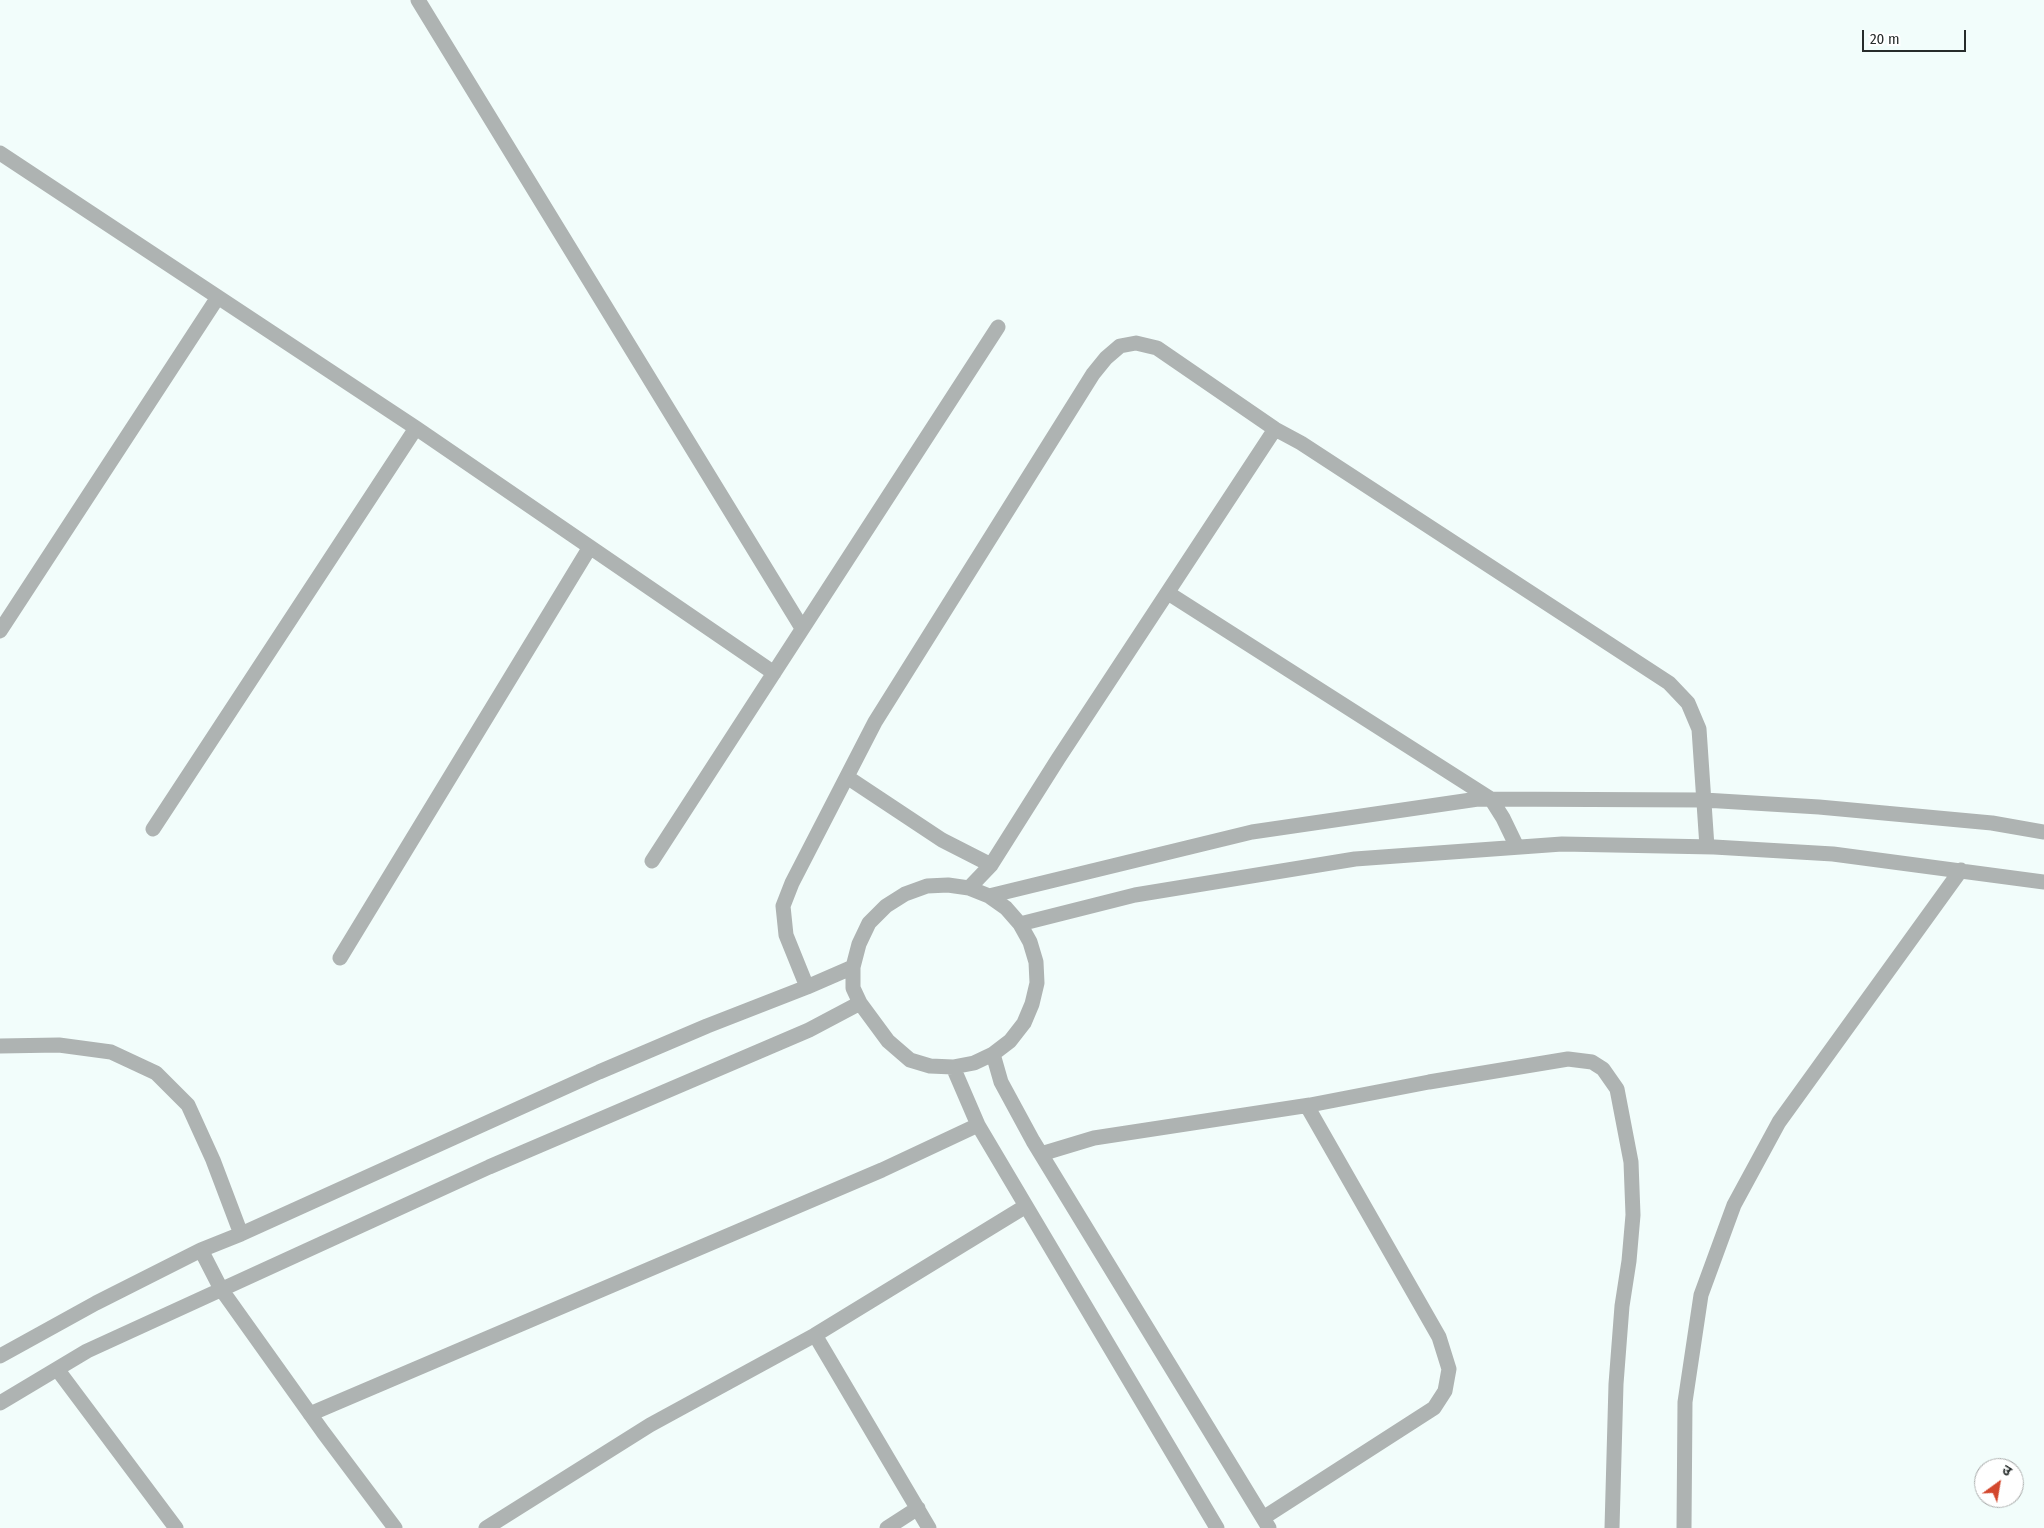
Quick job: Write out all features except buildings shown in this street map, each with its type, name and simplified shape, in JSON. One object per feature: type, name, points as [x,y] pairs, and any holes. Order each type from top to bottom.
[{"type":"street","points":[[418,0],[802,628]]},
{"type":"street","points":[[0,153],[416,428],[774,673]]},
{"type":"street","points":[[0,631],[218,298]]},
{"type":"street","points":[[652,861],[998,327]]},
{"type":"street","points":[[807,987],[786,935],[783,906],[792,882],[875,722],[1087,382],[1106,358],[1120,346],[1136,343],[1158,348],[1275,429],[1301,443],[1669,683],[1688,703],[1699,730],[1706,847]]},
{"type":"street","points":[[153,828],[416,428]]},
{"type":"street","points":[[969,888],[991,865],[1058,758],[1168,594],[1275,429]]},
{"type":"street","points":[[340,958],[590,547]]},
{"type":"street","points":[[1168,594],[1491,799],[1503,818],[1517,847]]},
{"type":"street","points":[[847,777],[942,840],[991,865]]},
{"type":"street","points":[[988,896],[1252,832],[1478,798],[1704,800],[1819,806],[1992,823],[2044,832]]},
{"type":"street","points":[[1020,924],[1135,896],[1355,859],[1562,844],[1706,847],[1833,854],[2044,882]]},
{"type":"street","points":[[1684,1528],[1685,1402],[1699,1305],[1734,1205],[1779,1122],[1961,870]]},
{"type":"street","points":[[948,885],[969,888],[988,896],[1006,908],[1020,924],[1030,942],[1036,962],[1037,983],[1032,1004],[1024,1023],[1010,1041],[994,1054],[974,1063],[953,1067],[930,1066],[910,1060],[888,1042],[860,1003],[853,988],[854,967],[859,944],[869,924],[886,906],[905,894],[927,886],[948,885]]},
{"type":"street","points":[[0,1356],[96,1303],[201,1250],[241,1234],[599,1072],[854,967]]},
{"type":"street","points":[[0,1403],[87,1351],[489,1167],[808,1030],[860,1003]]},
{"type":"street","points":[[0,1046],[59,1045],[111,1052],[156,1073],[188,1105],[213,1160],[241,1234]]},
{"type":"street","points":[[994,1054],[1002,1082],[1012,1104],[1040,1154],[1266,1523],[1434,1408],[1445,1391],[1449,1369],[1439,1338],[1307,1106]]},
{"type":"street","points":[[1040,1154],[1094,1138],[1307,1106],[1429,1082],[1568,1059],[1592,1062],[1603,1069],[1617,1089],[1631,1162],[1633,1215],[1629,1261],[1622,1306],[1616,1384],[1612,1528]]},
{"type":"street","points":[[953,1067],[978,1125],[1217,1528]]},
{"type":"street","points":[[310,1414],[882,1170],[978,1125]]},
{"type":"street","points":[[486,1528],[650,1426],[815,1335],[1026,1206]]},
{"type":"street","points":[[201,1250],[221,1290],[395,1528]]},
{"type":"street","points":[[815,1335],[929,1528]]},
{"type":"street","points":[[57,1369],[176,1528]]},
{"type":"street","points":[[887,1528],[918,1508]]}]
